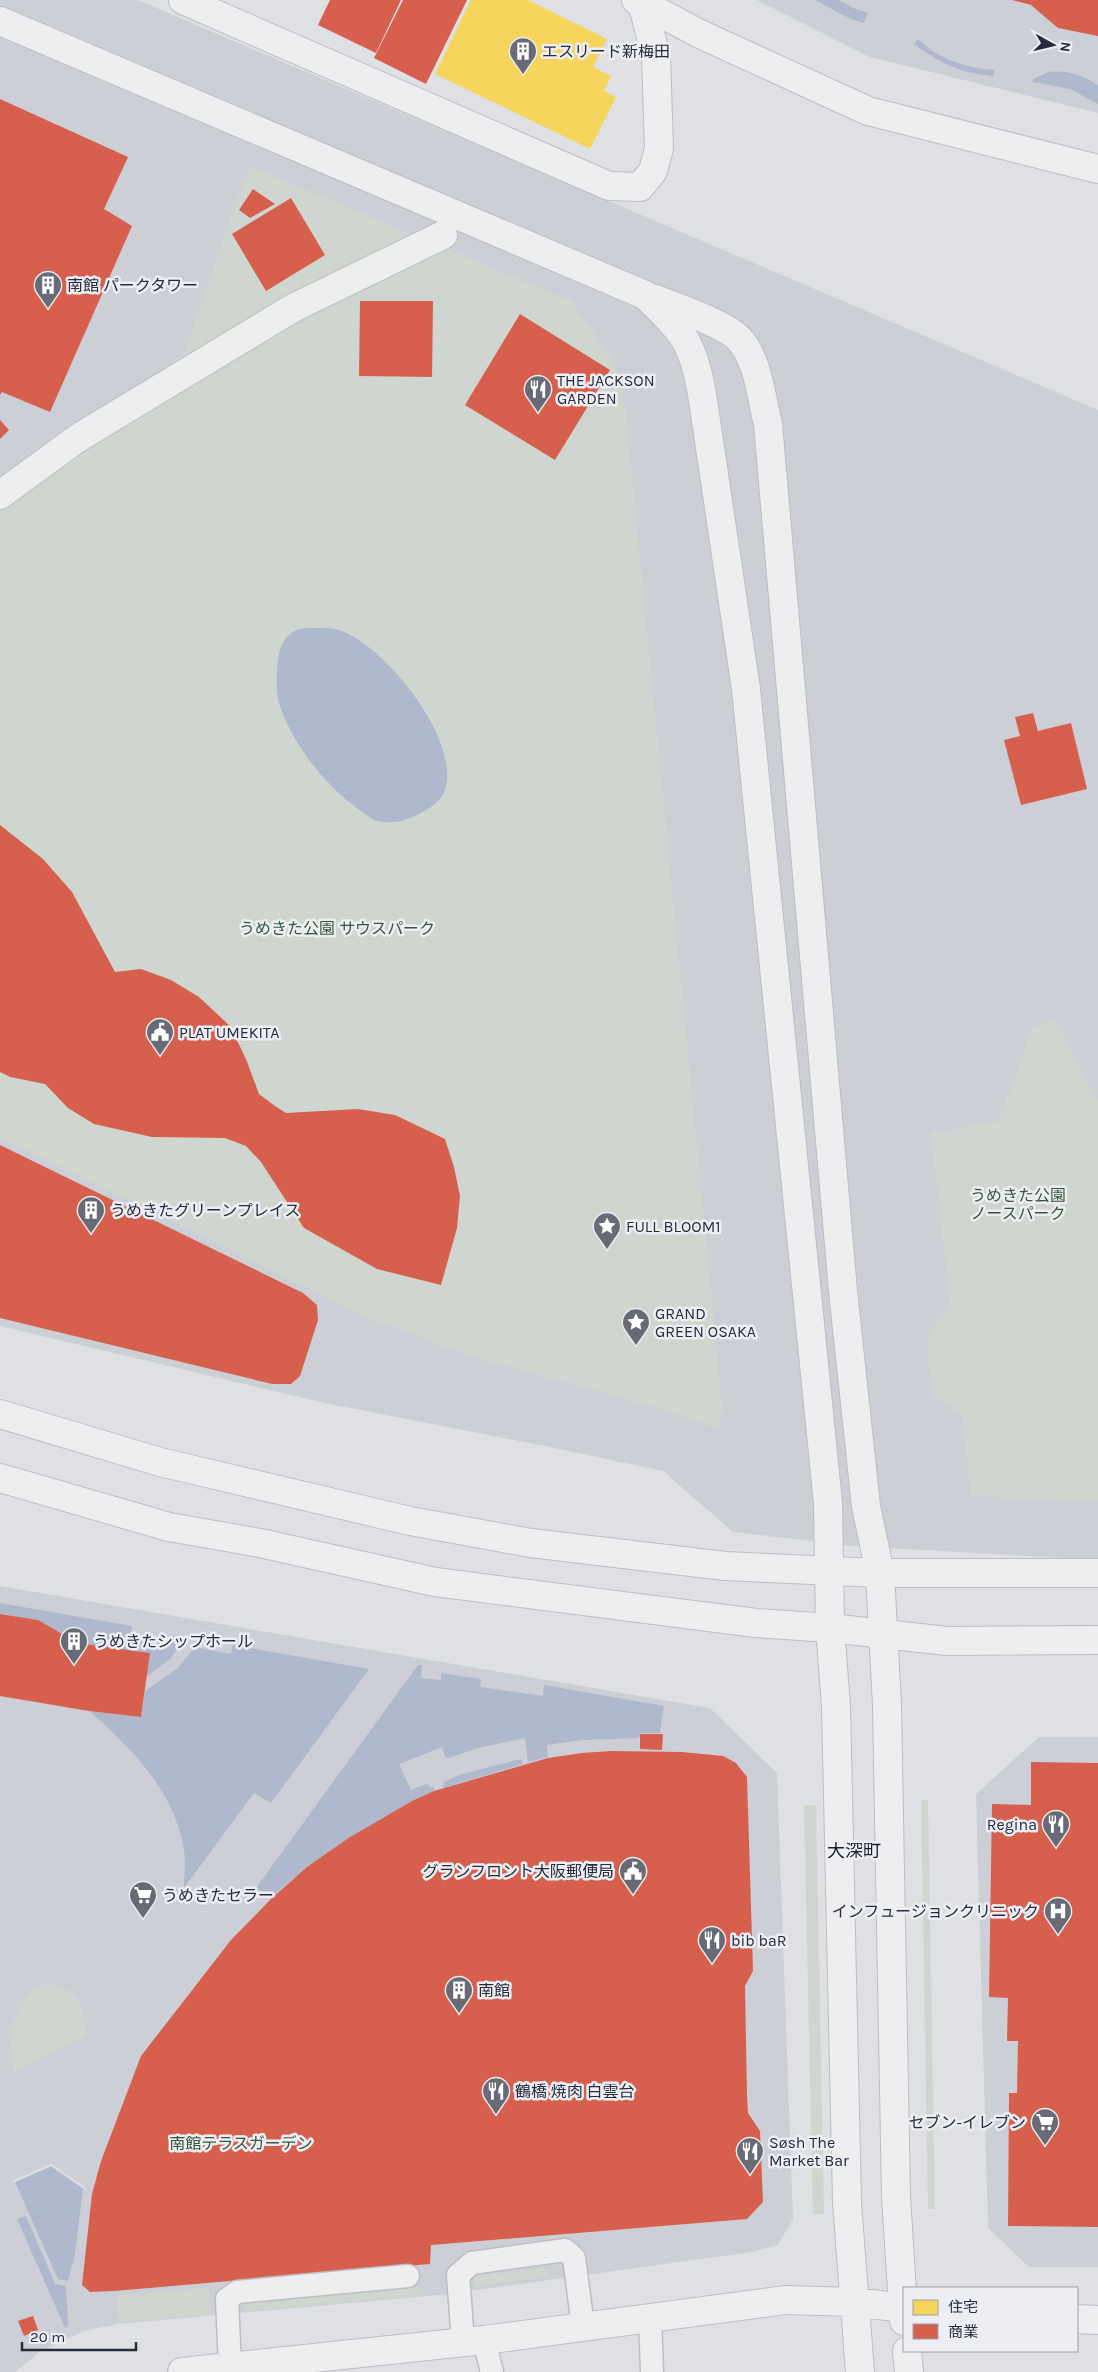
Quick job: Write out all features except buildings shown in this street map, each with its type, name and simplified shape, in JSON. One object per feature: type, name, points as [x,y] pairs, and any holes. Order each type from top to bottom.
[{"type":"street","points":[[183,0],[609,186],[640,187],[653,172],[660,148],[656,56],[640,1]]},
{"type":"street","points":[[640,1],[700,34],[868,111],[1098,169]]},
{"type":"street","points":[[0,21],[717,324],[740,338],[752,359],[768,424],[843,1291],[866,1506],[880,1573],[892,1937],[896,2198],[903,2298]]},
{"type":"street","points":[[0,495],[78,438],[293,308],[444,235]]},
{"type":"street","points":[[645,295],[678,327],[695,360],[702,394],[746,689],[828,1503],[830,1628],[836,1706],[848,2203],[860,2372]]},
{"type":"street","points":[[0,1414],[160,1462],[410,1520],[560,1546],[725,1566],[880,1573],[1098,1573]]},
{"type":"street","points":[[0,1478],[169,1527],[260,1543],[435,1582],[756,1623],[830,1628],[947,1641],[1098,1640]]},
{"type":"street","points":[[182,2372],[230,2365],[335,2367],[473,2341],[785,2300],[855,2302],[903,2312]]},
{"type":"street","points":[[1078,2319],[1098,2320]]},
{"type":"street","points":[[907,2352],[909,2372]]},
{"type":"lane","points":[[482,2372],[458,2276],[472,2263],[565,2250],[574,2258],[583,2326]]},
{"type":"lane","points":[[230,2365],[227,2299],[237,2292],[408,2276]]},
{"type":"lane","points":[[650,2318],[652,2372]]},
{"type":"lane","points":[[473,2341],[492,2372]]},
{"type":"shaded area","points":[[0,0],[138,0],[1098,410],[1098,1560],[855,1546],[733,1532],[663,1471],[325,1403],[0,1326]]},
{"type":"shaded area","points":[[757,0],[1098,0],[1098,113],[870,57]]},
{"type":"shaded area","points":[[0,1586],[710,1708],[777,1773],[793,2219],[778,2245],[752,2252],[440,2295],[117,2324],[84,2331],[41,2351],[15,2372],[0,2372]]},
{"type":"shaded area","points":[[1039,1737],[1098,1737],[1098,2267],[1029,2267],[988,2228],[976,1794]]},
{"type":"green space","name":"うめきた公園 サウスパーク","points":[[249,166],[571,301],[611,357],[624,393],[722,1405],[719,1429],[651,1406],[474,1357],[367,1317],[0,1137],[0,481],[184,354]]},
{"type":"green space","name":"うめきた公園 ノースパーク","points":[[1056,1020],[1098,1102],[1098,1502],[971,1496],[962,1413],[933,1397],[927,1347],[929,1334],[950,1304],[931,1133],[999,1121],[1032,1027]]},
{"type":"green space","points":[[921,1800],[928,1800],[935,2209],[928,2209]]},
{"type":"green space","points":[[804,1805],[816,1805],[824,2214],[813,2214]]},
{"type":"green space","points":[[50,1983],[74,1995],[81,2007],[87,2034],[15,2072],[10,2049],[13,2026],[20,2003],[33,1988]]},
{"type":"green space","points":[[544,2268],[548,2271],[548,2277],[474,2286],[474,2280],[478,2276]]},
{"type":"green space","points":[[419,2287],[420,2296],[247,2311],[246,2302]]},
{"type":"green space","points":[[209,2288],[211,2315],[119,2322],[117,2295]]},
{"type":"water","points":[[815,0],[839,0],[853,8],[868,13],[864,23],[845,16]]},
{"type":"water","points":[[918,39],[943,57],[963,65],[994,70],[994,76],[972,73],[942,62],[914,44]]},
{"type":"water","points":[[1049,72],[1075,74],[1098,85],[1098,104],[1070,89],[1033,82],[1033,79]]},
{"type":"water","points":[[301,629],[339,630],[357,639],[377,654],[397,674],[431,721],[442,746],[447,769],[445,790],[439,800],[429,808],[400,821],[384,822],[373,819],[349,802],[325,780],[296,740],[288,726],[278,699],[279,655],[283,642],[293,632]]},
{"type":"water","points":[[0,1603],[132,1626],[131,1635],[182,1643],[170,1659],[146,1677],[149,1653],[78,1643],[38,1620],[0,1614]]},
{"type":"water","points":[[233,1645],[369,1669],[271,1803],[254,1793],[184,1888],[184,1849],[179,1828],[171,1808],[149,1772],[121,1740],[89,1711],[141,1717],[145,1691],[178,1668],[195,1647],[231,1654]]},
{"type":"water","points":[[418,1665],[422,1665],[421,1678],[441,1680],[441,1673],[481,1679],[480,1687],[543,1696],[544,1685],[664,1706],[660,1733],[640,1733],[639,1738],[582,1740],[547,1745],[548,1757],[528,1762],[525,1738],[478,1748],[446,1759],[442,1747],[399,1764],[411,1790],[428,1783],[430,1788],[434,1786],[434,1791],[390,1813],[348,1839],[308,1867],[270,1898],[256,1888]]},
{"type":"water","points":[[521,1759],[523,1764],[443,1788],[444,1782],[459,1775]]},
{"type":"water","points":[[51,2166],[83,2189],[75,2254],[68,2281],[58,2279],[15,2182]]},
{"type":"water","points":[[26,2216],[55,2284],[66,2286],[68,2327],[65,2328],[17,2219]]},
{"type":"pier","points":[[51,2164],[85,2187],[86,2190],[51,2166],[13,2183],[14,2180]]},
{"type":"place","name":"エスリード新梅田","points":[[523,75]]},
{"type":"place","name":"南館 パークタワー","points":[[48,309]]},
{"type":"place","name":"THE JACKSON GARDEN","points":[[538,413]]},
{"type":"place","name":"PLAT UMEKITA","points":[[160,1056]]},
{"type":"place","name":"うめきたグリーンプレイス","points":[[91,1234]]},
{"type":"place","name":"FULL BLOOM1","points":[[607,1250]]},
{"type":"place","name":"GRAND GREEN OSAKA","points":[[636,1346]]},
{"type":"place","name":"うめきたシップホール","points":[[74,1665]]},
{"type":"place","name":"Regina","points":[[1056,1848]]},
{"type":"place","name":"グランフロント大阪郵便局","points":[[633,1895]]},
{"type":"place","name":"うめきたセラー","points":[[143,1919]]},
{"type":"place","name":"インフュージョンクリニック","points":[[1058,1935]]},
{"type":"place","name":"bib baR","points":[[712,1964]]},
{"type":"place","name":"南館","points":[[459,2014]]},
{"type":"place","name":"鶴橋 焼肉 白雲台","points":[[496,2115]]},
{"type":"place","name":"セブン-イレブン","points":[[1045,2146]]},
{"type":"place","name":"Søsh The Market Bar","points":[[750,2175]]},
{"type":"district","name":"大深町","points":[[854,1851]]},
{"type":"park label","name":"南館テラスガーデン","points":[[241,2143]]}]
